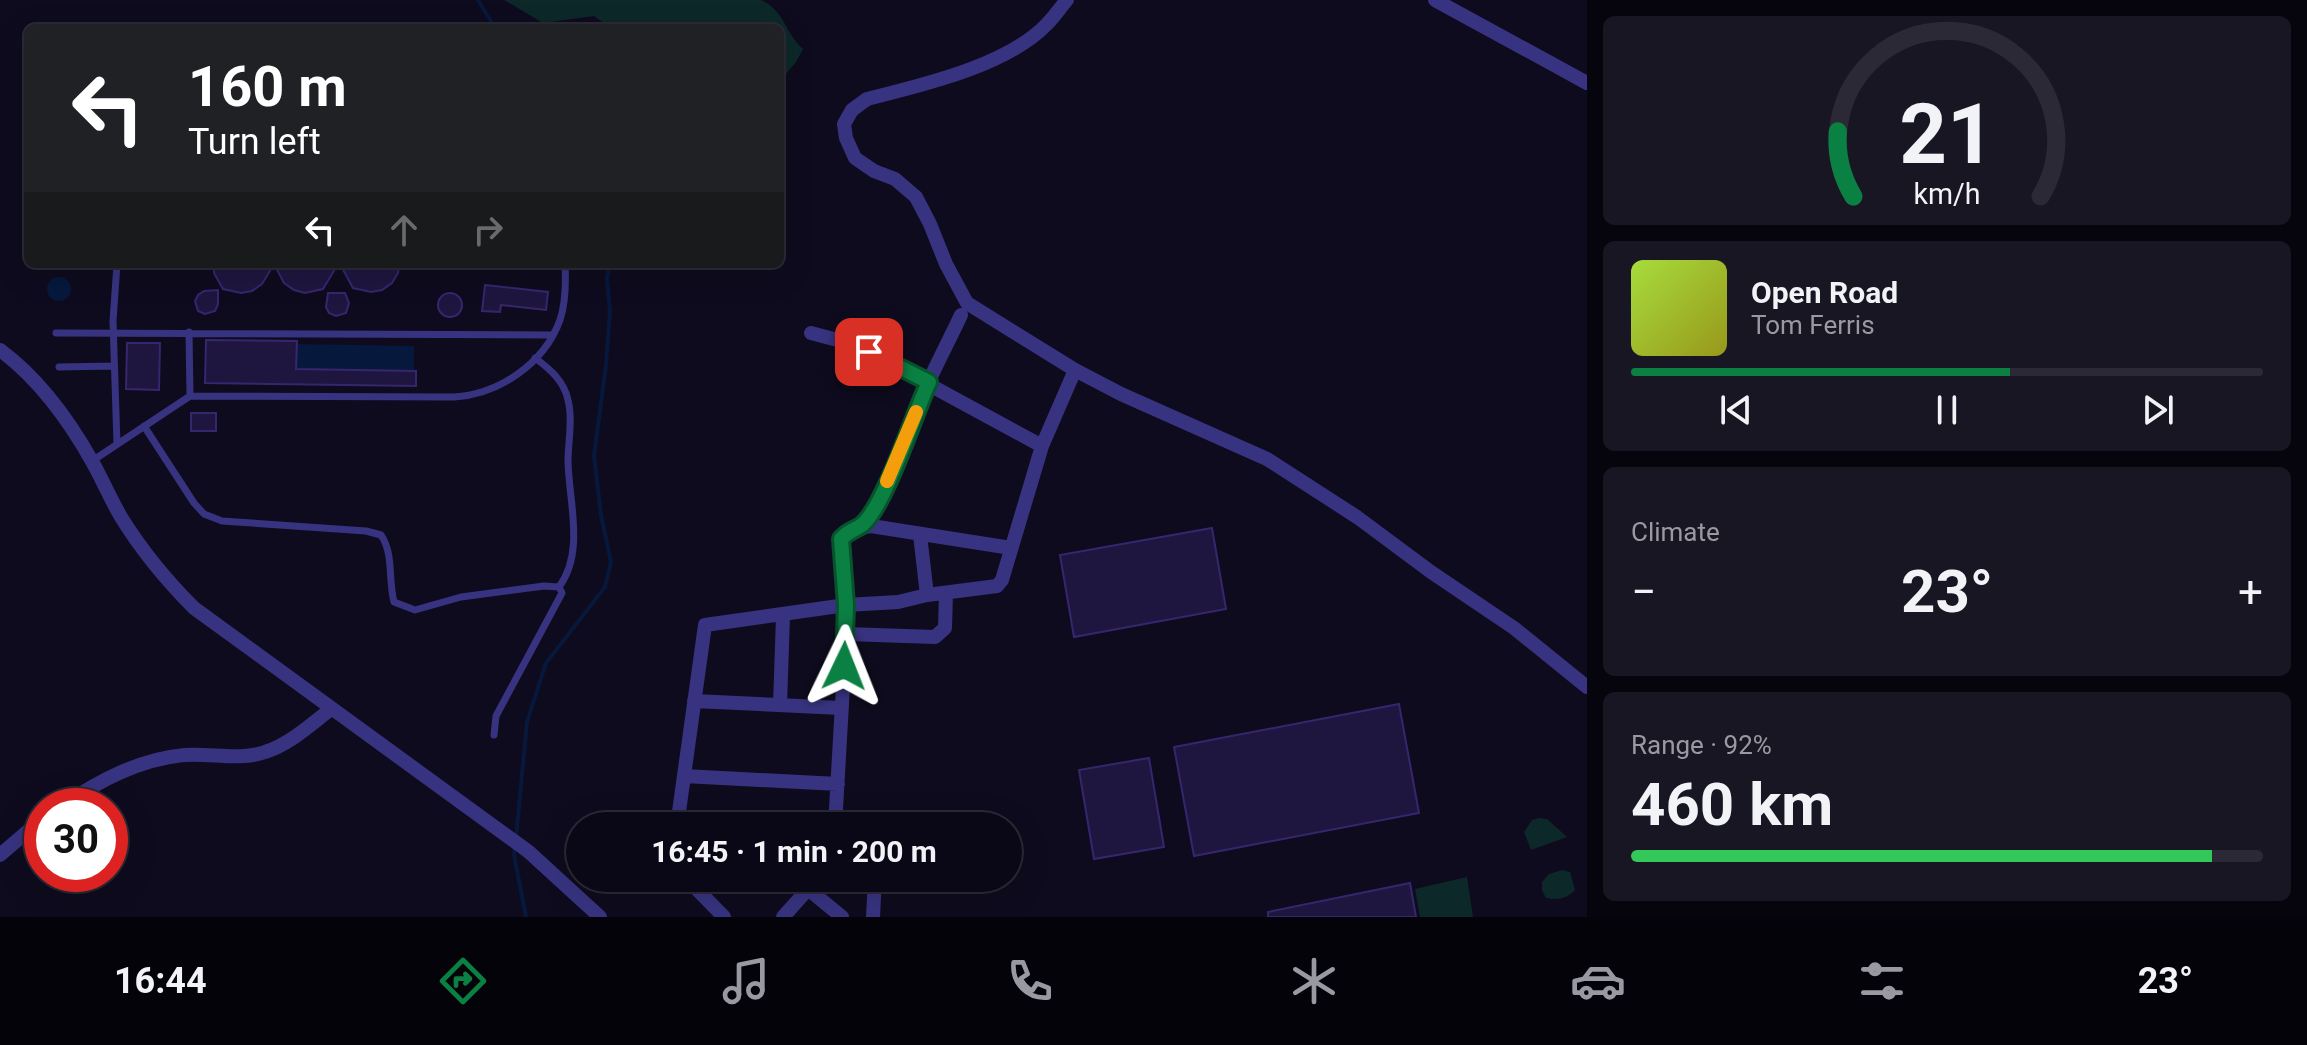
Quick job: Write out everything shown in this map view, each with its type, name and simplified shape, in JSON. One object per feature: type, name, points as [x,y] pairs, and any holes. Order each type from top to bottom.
[{"type":"street","points":[[1067,0],[1046,26],[1015,49],[979,67],[867,99],[852,110],[844,124],[846,138],[855,158],[874,171],[895,179],[916,197],[963,299],[1075,370],[1121,394],[1267,459],[1357,517],[1514,628],[1587,687]]},
{"type":"street","points":[[1435,0],[1587,83]]},
{"type":"street","points":[[861,526],[894,468],[929,382],[961,315]]},
{"type":"street","points":[[811,333],[856,346],[929,382],[1042,446]]},
{"type":"street","points":[[0,350],[43,390],[92,461],[121,516],[164,577],[194,608],[529,852],[600,917]]},
{"type":"street","points":[[679,812],[705,625],[846,605],[898,602],[997,586],[1002,580],[1042,446],[1075,370]]},
{"type":"street","points":[[836,812],[846,634],[841,539],[849,530],[861,526],[1011,548]]},
{"type":"street","points":[[920,535],[927,595]]},
{"type":"street","points":[[846,634],[935,637],[945,628],[946,593]]},
{"type":"street","points":[[780,705],[783,616]]},
{"type":"street","points":[[694,701],[841,708]]},
{"type":"street","points":[[88,788],[138,765],[162,758],[261,754],[279,747],[331,709]]},
{"type":"street","points":[[684,776],[838,784]]},
{"type":"street","points":[[0,855],[24,834]]},
{"type":"street","points":[[700,892],[724,917]]},
{"type":"street","points":[[783,917],[805,892]]},
{"type":"street","points":[[821,892],[842,917]]},
{"type":"street","points":[[873,917],[874,892]]},
{"type":"lane","points":[[117,268],[113,332],[117,444]]},
{"type":"lane","points":[[92,461],[190,396],[476,396],[495,389],[524,370],[553,335],[566,293],[565,268]]},
{"type":"lane","points":[[189,332],[190,396]]},
{"type":"lane","points":[[56,333],[553,335]]},
{"type":"lane","points":[[535,358],[561,383],[569,407],[572,556],[570,569],[559,587]]},
{"type":"lane","points":[[59,367],[114,366]]},
{"type":"lane","points":[[144,426],[204,514],[222,521],[366,531],[381,535],[388,552],[394,602],[403,607],[415,610],[461,597],[544,586],[559,587]]},
{"type":"lane","points":[[494,735],[496,716],[562,593],[559,587]]},
{"type":"green space","points":[[504,0],[761,0],[775,10],[803,49],[784,76],[784,24],[605,24],[594,16],[543,23]]},
{"type":"green space","points":[[1547,819],[1567,837],[1531,850],[1524,832],[1532,820]]},
{"type":"green space","points":[[1562,870],[1570,872],[1575,890],[1562,898],[1546,898],[1542,882],[1549,874]]},
{"type":"green space","points":[[1467,877],[1473,917],[1420,917],[1415,889]]},
{"type":"water","points":[[59,277],[68,280],[71,289],[68,298],[59,301],[50,298],[47,289],[50,280]]},
{"type":"water","points":[[446,295],[454,295],[460,305],[454,315],[446,315],[440,309],[440,301]]},
{"type":"water","points":[[297,344],[414,346],[414,371],[296,369]]},
{"type":"building","points":[[214,268],[272,268],[262,284],[252,291],[241,293],[223,289]]},
{"type":"building","points":[[276,268],[336,268],[323,289],[305,293],[284,283]]},
{"type":"building","points":[[342,268],[399,268],[392,283],[382,290],[371,292],[353,288]]},
{"type":"building","points":[[485,285],[548,292],[546,310],[501,305],[500,312],[482,311]]},
{"type":"building","points":[[218,290],[215,311],[205,314],[198,311],[195,301],[198,295],[204,291]]},
{"type":"building","points":[[328,293],[345,293],[349,303],[346,313],[336,316],[329,313],[326,307]]},
{"type":"building","points":[[450,293],[458,297],[462,305],[458,313],[450,317],[442,313],[438,305],[442,297]]},
{"type":"building","points":[[206,340],[297,341],[296,369],[416,371],[416,386],[205,383]]},
{"type":"building","points":[[127,343],[160,343],[159,390],[126,389]]},
{"type":"building","points":[[191,413],[216,413],[216,431],[191,431]]},
{"type":"building","points":[[1212,528],[1226,609],[1074,637],[1060,555]]},
{"type":"building","points":[[1399,704],[1419,813],[1194,856],[1174,747]]},
{"type":"building","points":[[1149,758],[1164,847],[1094,859],[1079,770]]},
{"type":"building","points":[[1410,883],[1416,917],[1268,917],[1268,912]]},
{"type":"waterway","points":[[478,0],[493,24]]},
{"type":"waterway","points":[[516,838],[527,722],[546,663],[605,587],[611,562],[601,515],[594,456],[606,365],[609,268]]},
{"type":"waterway","points":[[515,847],[526,917]]},
{"type":"slow traffic","points":[[887,481],[916,412]]},
{"type":"route","points":[[844,666],[846,605],[841,539],[849,530],[861,526],[871,513],[894,468],[929,382],[869,352]]}]
